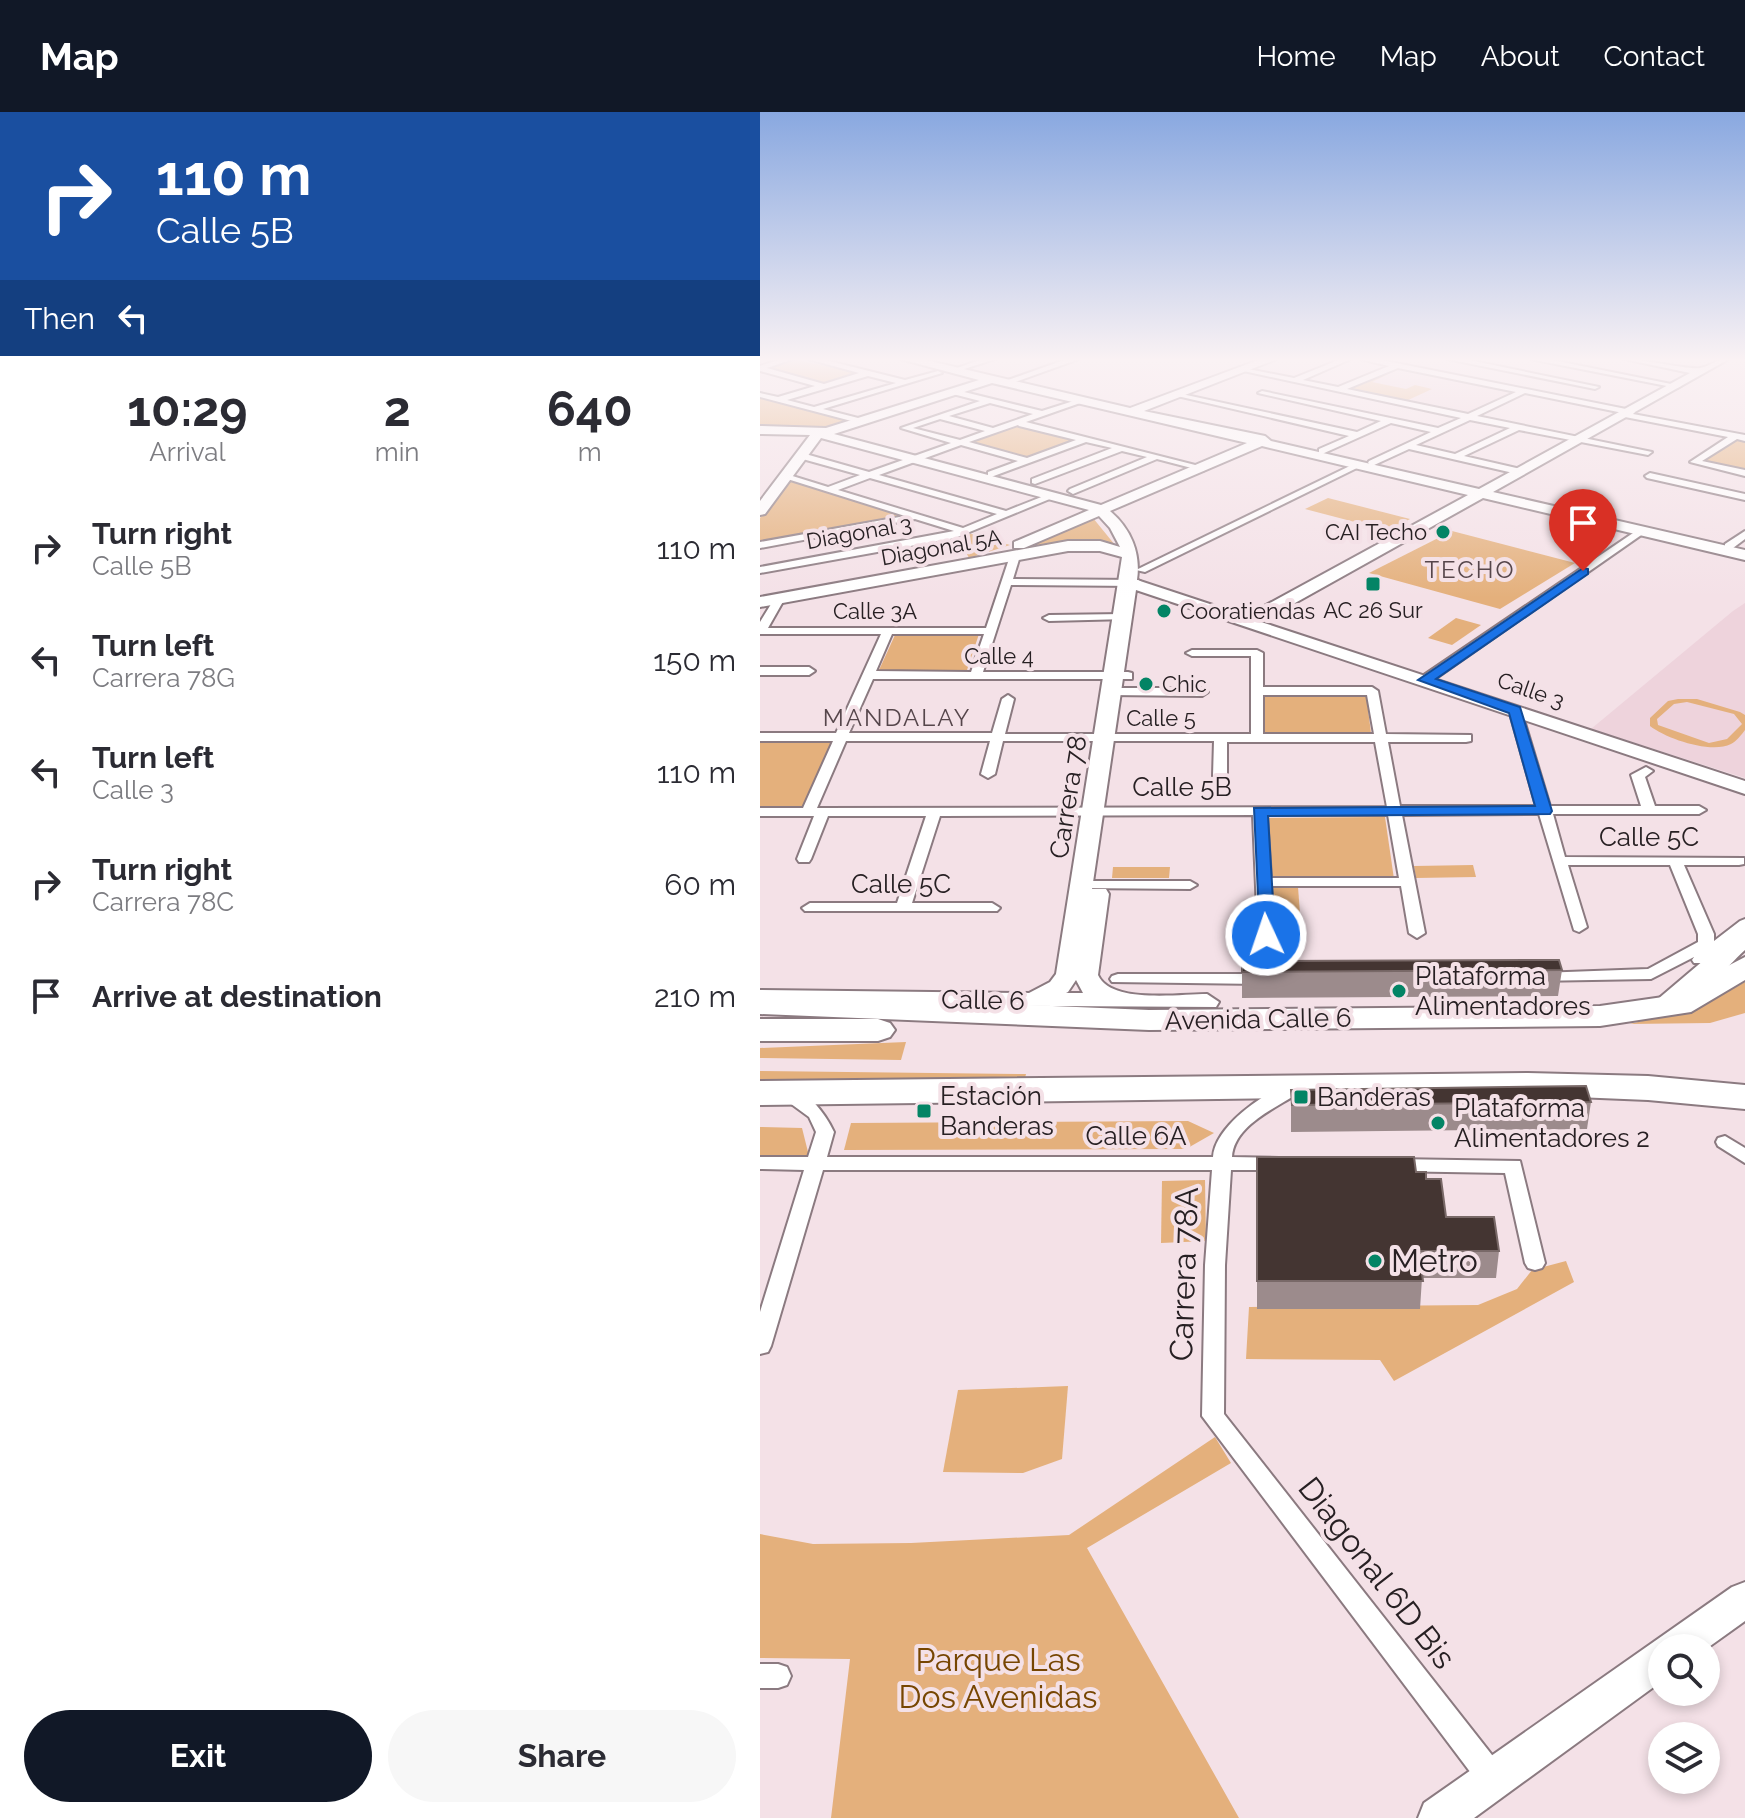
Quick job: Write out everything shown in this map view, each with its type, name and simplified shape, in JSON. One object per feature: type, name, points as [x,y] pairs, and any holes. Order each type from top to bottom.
[{"type":"highway","name":"Avenida Calle 6","points":[[760,1004],[1149,1020],[1600,1016],[1651,1011],[1691,1000],[1745,967]]},
{"type":"highway","points":[[760,1030],[840,1031],[1149,1020]]},
{"type":"highway","points":[[773,1092],[1601,1086],[1745,1097]]},
{"type":"street","points":[[760,511],[802,456],[819,439]]},
{"type":"street","points":[[850,439],[1107,509],[1128,547]]},
{"type":"street","points":[[945,439],[1029,461]]},
{"type":"street","points":[[828,490],[974,439]]},
{"type":"street","points":[[991,474],[1084,439],[1203,468]]},
{"type":"street","points":[[1259,439],[1745,552]]},
{"type":"street","points":[[1322,451],[1350,439]]},
{"type":"street","points":[[1049,618],[1135,590],[1365,464],[1422,439]]},
{"type":"street","points":[[1456,457],[1494,439]]},
{"type":"street","points":[[1250,621],[1581,439],[1648,452]]},
{"type":"street","points":[[1737,439],[1694,462],[1745,473]]},
{"type":"street","points":[[956,566],[1003,552],[1265,440],[1322,451],[1365,464]]},
{"type":"street","points":[[1407,446],[1522,472]]},
{"type":"street","points":[[1035,481],[1121,448]]},
{"type":"street","points":[[802,456],[1007,514]]},
{"type":"street","points":[[1073,491],[1155,457]]},
{"type":"street","points":[[922,458],[991,474],[1052,496],[1107,509]]},
{"type":"street","points":[[1650,476],[1745,497]]},
{"type":"street","points":[[786,477],[964,531]]},
{"type":"street","points":[[1486,492],[1642,531],[1745,552]]},
{"type":"street","name":"Diagonal 3","points":[[760,570],[964,531],[1052,496]]},
{"type":"street","points":[[760,545],[917,517]]},
{"type":"street","points":[[1425,680],[1642,531]]},
{"type":"street","points":[[1729,546],[1745,534]]},
{"type":"street","name":"Diagonal 5A","points":[[760,602],[1015,556],[1089,545],[1128,547]]},
{"type":"street","name":"Carrera 78","points":[[1116,990],[1092,989],[1086,975],[1091,885],[1135,590],[1128,547]]},
{"type":"street","points":[[976,675],[1015,556]]},
{"type":"street","name":"Calle 3","points":[[1007,582],[1135,590],[1212,608],[1745,788]]},
{"type":"street","name":"Calle 3","points":[[1135,590],[1212,608]]},
{"type":"street","points":[[760,631],[780,598]]},
{"type":"street","name":"Calle 3A","points":[[760,631],[990,631]]},
{"type":"street","points":[[804,859],[841,738],[888,631]]},
{"type":"street","points":[[1192,653],[1257,653],[1257,738]]},
{"type":"street","points":[[760,671],[809,671]]},
{"type":"street","name":"Calle 4","points":[[869,675],[976,675],[1202,692]]},
{"type":"street","points":[[1257,691],[1372,691],[1417,933]]},
{"type":"street","points":[[988,774],[1008,699]]},
{"type":"street","points":[[1515,710],[1579,927]]},
{"type":"street","name":"Calle 5","points":[[760,737],[1466,738]]},
{"type":"street","points":[[1220,776],[1221,738]]},
{"type":"street","points":[[1646,771],[1638,775],[1649,810]]},
{"type":"street","points":[[1702,773],[1745,795]]},
{"type":"street","name":"Calle 5B","points":[[760,812],[1699,810]]},
{"type":"street","points":[[1260,811],[1266,935]]},
{"type":"street","points":[[903,908],[934,812]]},
{"type":"street","name":"Calle 5C","points":[[1559,861],[1739,861]]},
{"type":"street","points":[[1675,861],[1707,940],[1695,957]]},
{"type":"street","points":[[1264,882],[1407,882]]},
{"type":"street","points":[[1091,885],[1190,885]]},
{"type":"street","name":"Carrera 78","points":[[1032,1001],[1051,994],[1066,980],[1091,885]]},
{"type":"street","name":"Calle 5C","points":[[810,908],[992,908]]},
{"type":"street","points":[[1515,979],[1640,976],[1695,957],[1745,924]]},
{"type":"street","points":[[1651,1011],[1695,983],[1745,937]]},
{"type":"street","name":"Calle 6","points":[[760,997],[1032,1001],[1116,990],[1207,990],[1279,979]]},
{"type":"street","name":"Carrera 78A","points":[[1211,1407],[1220,1162],[1226,1140],[1245,1118],[1299,1086]]},
{"type":"street","points":[[760,1346],[818,1162],[823,1124],[810,1108],[773,1092]]},
{"type":"street","points":[[1725,1142],[1745,1157]]},
{"type":"street","name":"Calle 6A","points":[[760,1163],[1299,1164]]},
{"type":"street","points":[[1376,1166],[1513,1166],[1535,1263]]},
{"type":"street","name":"Diagonal 6D Bis","points":[[1211,1407],[1213,1416],[1243,1456],[1493,1779]]},
{"type":"street","points":[[1701,1634],[1737,1614]]},
{"type":"street","points":[[1439,1818],[1648,1668]]},
{"type":"shaded area","points":[[1745,603],[1745,778],[1591,729],[1733,611]]},
{"type":"green space","points":[[980,439],[1074,439],[1025,458],[968,443]]},
{"type":"green space","points":[[1734,440],[1745,442],[1745,470],[1701,461]]},
{"type":"green space","points":[[790,480],[902,515],[760,541],[760,518]]},
{"type":"green space","points":[[1328,498],[1410,519],[1389,531],[1305,509]]},
{"type":"green space","points":[[1093,518],[1115,545],[1098,543],[1009,554]]},
{"type":"green space","points":[[1452,531],[1575,563],[1500,609],[1369,573]]},
{"type":"green space","points":[[968,533],[1010,545],[969,558],[958,537]]},
{"type":"green space","points":[[1456,618],[1481,625],[1452,645],[1428,638]]},
{"type":"green space","points":[[979,634],[967,670],[879,670],[895,635]]},
{"type":"green space","points":[[1263,694],[1366,694],[1371,733],[1263,733]]},
{"type":"green space","points":[[1697,699],[1740,712],[1745,715],[1745,730],[1733,743],[1722,747],[1701,746],[1667,736],[1650,726],[1650,718],[1668,701]],"holes":[[[1687,702],[1734,714],[1742,724],[1727,739],[1709,743],[1658,725],[1657,719],[1674,704]]]},
{"type":"green space","points":[[760,740],[832,740],[803,807],[760,807]]},
{"type":"green space","points":[[1385,817],[1394,879],[1271,879],[1269,818]]},
{"type":"green space","points":[[1473,865],[1476,877],[1416,878],[1414,866]]},
{"type":"green space","points":[[1113,867],[1170,867],[1169,878],[1112,878]]},
{"type":"green space","points":[[1271,887],[1298,887],[1301,927],[1273,928]]},
{"type":"green space","points":[[1745,982],[1745,1013],[1710,1023],[1630,1024],[1702,1006]]},
{"type":"green space","points":[[906,1042],[901,1060],[760,1058],[760,1048]]},
{"type":"green space","points":[[760,1071],[1026,1074],[1025,1078],[760,1080]]},
{"type":"green space","points":[[1188,1121],[1214,1133],[1186,1149],[844,1150],[851,1123]]},
{"type":"green space","points":[[760,1127],[802,1128],[809,1156],[760,1156]]},
{"type":"green space","points":[[1205,1180],[1206,1241],[1161,1243],[1162,1181]]},
{"type":"green space","points":[[1566,1261],[1574,1282],[1394,1381],[1380,1360],[1246,1359],[1249,1307],[1478,1305],[1517,1289],[1532,1270]]},
{"type":"green space","points":[[1068,1386],[1062,1459],[1023,1473],[943,1472],[958,1390]]},
{"type":"green space","name":"Parque Las Dos Avenidas","points":[[1215,1437],[1231,1463],[1087,1548],[1239,1818],[831,1818],[850,1659],[760,1658],[760,1534],[813,1544],[911,1543],[1069,1535]]},
{"type":"building","points":[[1559,960],[1562,970],[1242,972],[1242,961]]},
{"type":"building","points":[[1586,1086],[1591,1102],[1292,1105],[1291,1090]]},
{"type":"building","name":"Metro","points":[[1257,1157],[1414,1157],[1416,1172],[1426,1172],[1426,1179],[1441,1179],[1446,1217],[1494,1217],[1499,1251],[1419,1251],[1423,1281],[1257,1281]]},
{"type":"place","name":"CAI Techo","points":[[1443,532]]},
{"type":"place","name":"AC 26 Sur","points":[[1373,584]]},
{"type":"place","name":"Cooratiendas","points":[[1164,611]]},
{"type":"place","name":"Chic","points":[[1146,684]]},
{"type":"place","name":"Plataforma Alimentadores","points":[[1399,991]]},
{"type":"place","name":"Banderas","points":[[1301,1097]]},
{"type":"place","name":"Estación Banderas","points":[[924,1111]]},
{"type":"place","name":"Plataforma Alimentadores 2","points":[[1438,1123]]},
{"type":"place","name":"Metro","points":[[1375,1261]]},
{"type":"district","name":"TECHO","points":[[1470,570]]},
{"type":"district","name":"MANDALAY","points":[[897,718]]},
{"type":"route","points":[[1266,935],[1260,811],[1545,811],[1515,710],[1425,680],[1583,571]]}]
